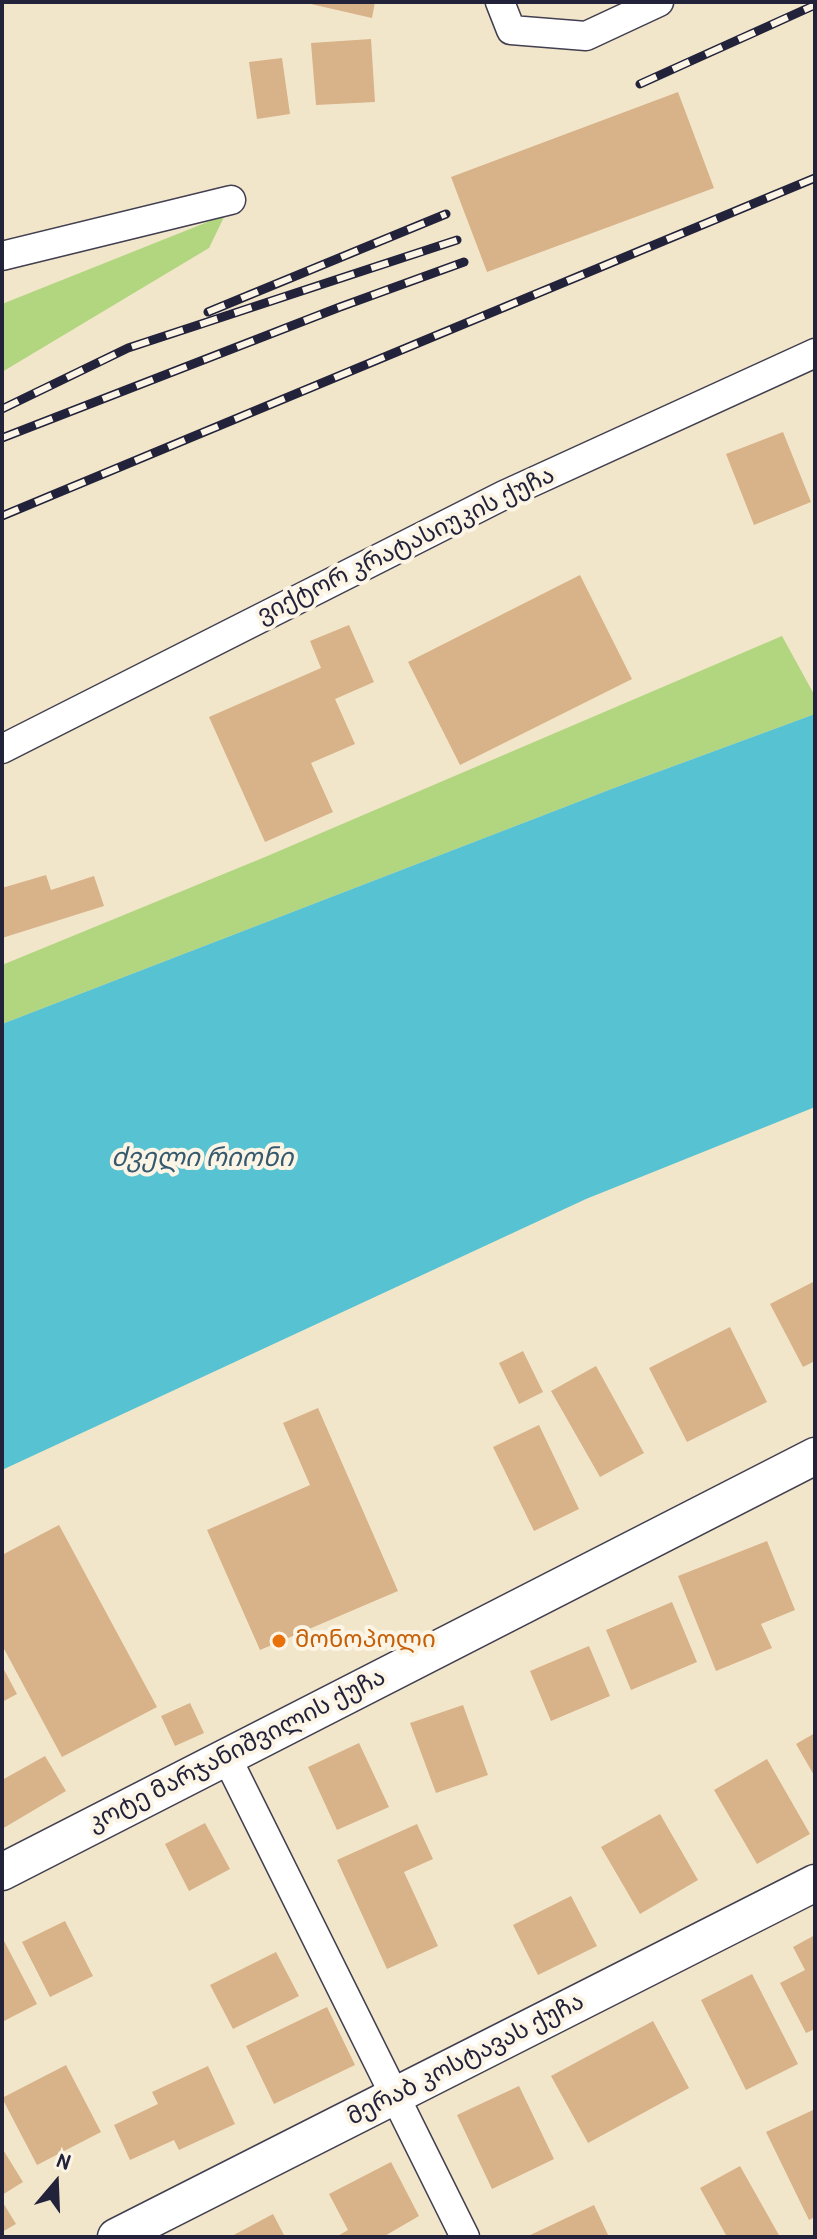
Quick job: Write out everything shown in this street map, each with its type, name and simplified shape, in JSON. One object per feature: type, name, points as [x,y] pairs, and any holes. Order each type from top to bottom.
[{"type":"street","points":[[500,2],[511,30],[586,36],[659,2]]},
{"type":"street","points":[[2,256],[231,200]]},
{"type":"street","name":"ვიქტორ კრატასიუკის ქუჩა","points":[[2,749],[504,495],[815,353]]},
{"type":"street","name":"კოტე მარჯანიშვილის ქუჩა","points":[[2,1872],[815,1456]]},
{"type":"street","points":[[226,1756],[465,2237]]},
{"type":"street","name":"მერაბ კოსტავას ქუჩა","points":[[116,2237],[815,1883]]},
{"type":"green space","points":[[225,215],[209,248],[2,372],[2,304]]},
{"type":"green space","points":[[782,636],[815,696],[815,714],[614,788],[2,1024],[2,965],[265,857]]},
{"type":"water","name":"ძველი რიონი","points":[[815,714],[815,1107],[586,1199],[2,1470],[2,1024],[614,788]]},
{"type":"building","points":[[302,2],[375,2],[372,18]]},
{"type":"building","points":[[371,39],[375,102],[316,105],[311,43]]},
{"type":"building","points":[[282,58],[290,114],[257,119],[249,62]]},
{"type":"building","points":[[678,92],[714,188],[487,272],[451,177]]},
{"type":"building","points":[[783,432],[811,502],[754,525],[726,454]]},
{"type":"building","points":[[580,575],[632,679],[460,765],[408,662]]},
{"type":"building","points":[[349,625],[374,682],[335,699],[355,744],[311,763],[333,812],[265,842],[209,717],[321,668],[310,641]]},
{"type":"building","points":[[46,875],[51,890],[94,876],[104,906],[2,938],[2,888]]},
{"type":"building","points":[[815,1281],[815,1361],[803,1367],[770,1304]]},
{"type":"building","points":[[730,1327],[767,1402],[687,1442],[649,1368]]},
{"type":"building","points":[[523,1351],[543,1392],[519,1404],[499,1363]]},
{"type":"building","points":[[596,1366],[644,1453],[600,1477],[551,1391]]},
{"type":"building","points":[[318,1408],[398,1591],[260,1650],[207,1530],[310,1485],[283,1423]]},
{"type":"building","points":[[539,1425],[579,1509],[534,1531],[493,1447]]},
{"type":"building","points":[[59,1525],[157,1707],[62,1757],[2,1645],[2,1555]]},
{"type":"building","points":[[767,1541],[795,1610],[761,1624],[772,1648],[716,1671],[678,1576]]},
{"type":"building","points":[[672,1602],[697,1662],[631,1690],[606,1630]]},
{"type":"building","points":[[589,1646],[610,1696],[551,1721],[530,1671]]},
{"type":"building","points":[[2,1666],[17,1694],[2,1702]]},
{"type":"building","points":[[190,1703],[204,1733],[175,1746],[161,1716]]},
{"type":"building","points":[[463,1705],[488,1775],[436,1793],[410,1723]]},
{"type":"building","points":[[815,1733],[815,1777],[796,1744]]},
{"type":"building","points":[[359,1743],[389,1807],[337,1830],[308,1767]]},
{"type":"building","points":[[45,1756],[66,1791],[2,1829],[2,1780]]},
{"type":"building","points":[[767,1759],[810,1834],[757,1864],[714,1790]]},
{"type":"building","points":[[660,1814],[698,1880],[640,1914],[601,1847]]},
{"type":"building","points":[[205,1823],[230,1869],[189,1891],[165,1844]]},
{"type":"building","points":[[417,1824],[433,1859],[404,1872],[438,1946],[387,1969],[337,1860]]},
{"type":"building","points":[[571,1896],[597,1946],[538,1975],[513,1925]]},
{"type":"building","points":[[65,1921],[93,1976],[50,1997],[22,1942]]},
{"type":"building","points":[[815,1935],[815,2029],[806,2033],[780,1983],[805,1970],[793,1947]]},
{"type":"building","points":[[2,1937],[37,2004],[2,2022]]},
{"type":"building","points":[[276,1952],[299,1996],[233,2029],[210,1985]]},
{"type":"building","points":[[752,1974],[798,2064],[746,2090],[701,2000]]},
{"type":"building","points":[[327,2007],[355,2065],[274,2104],[246,2046]]},
{"type":"building","points":[[653,2021],[689,2088],[588,2143],[551,2076]]},
{"type":"building","points":[[66,2065],[101,2132],[37,2165],[2,2098]]},
{"type":"building","points":[[208,2066],[235,2124],[179,2150],[174,2140],[130,2160],[114,2125],[158,2104],[152,2092]]},
{"type":"building","points":[[519,2086],[554,2159],[492,2189],[457,2115]]},
{"type":"building","points":[[813,2110],[815,2217],[809,2220],[766,2132]]},
{"type":"building","points":[[2,2148],[23,2182],[2,2195]]},
{"type":"building","points":[[391,2162],[419,2216],[383,2237],[336,2237],[348,2230],[329,2194]]},
{"type":"building","points":[[740,2166],[780,2237],[727,2237],[700,2188]]},
{"type":"building","points":[[2,2201],[16,2224],[2,2232]]},
{"type":"building","points":[[594,2205],[609,2237],[526,2237]]},
{"type":"building","points":[[273,2214],[285,2237],[230,2237]]},
{"type":"railway","points":[[640,84],[815,5]]},
{"type":"railway","points":[[2,516],[815,178]]},
{"type":"railway","points":[[208,312],[446,214]]},
{"type":"railway","points":[[2,409],[128,348],[457,240]]},
{"type":"railway","points":[[2,438],[464,262]]},
{"type":"place","name":"მონოპოლი","points":[[279,1641]]}]
